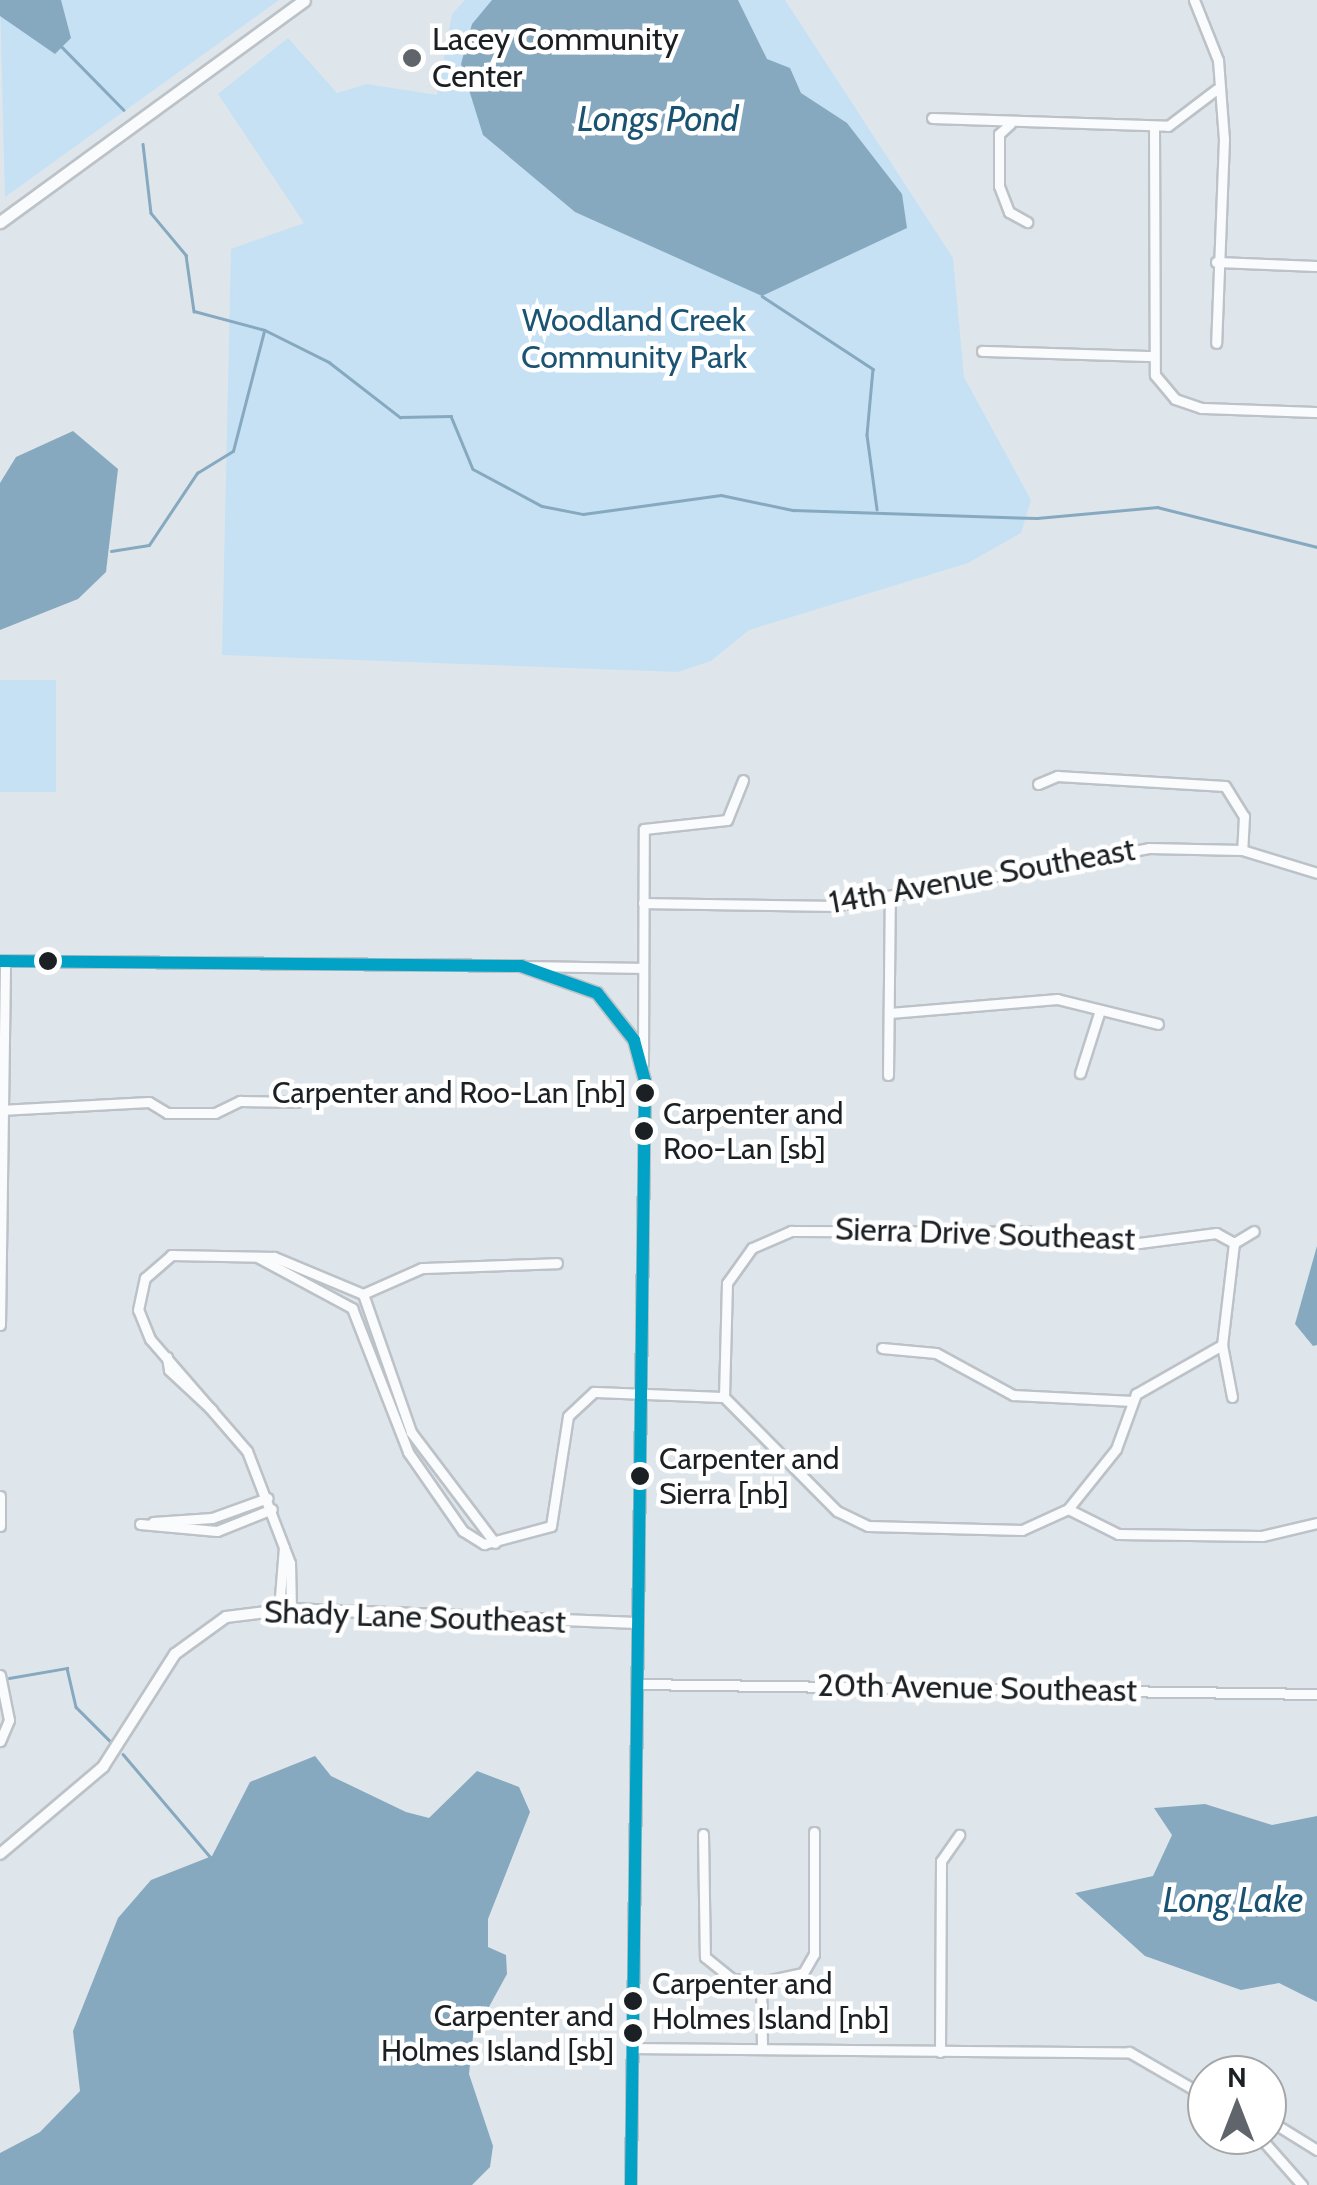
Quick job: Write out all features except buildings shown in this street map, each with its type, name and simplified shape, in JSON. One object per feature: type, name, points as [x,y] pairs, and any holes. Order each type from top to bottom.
[{"type":"main road","points":[[0,222],[304,0]]},
{"type":"street","points":[[1194,0],[1216,50],[1224,176],[1216,262],[1216,343]]},
{"type":"street","points":[[932,118],[1154,126],[1193,113],[1217,88]]},
{"type":"street","points":[[1012,123],[999,134],[999,186],[1009,212],[1027,222]]},
{"type":"street","points":[[1154,126],[1151,356],[1162,386],[1186,403],[1317,412]]},
{"type":"street","points":[[1216,262],[1317,266]]},
{"type":"street","points":[[982,351],[1151,356]]},
{"type":"street","points":[[1038,784],[1076,776],[1226,786],[1244,816],[1242,850]]},
{"type":"street","points":[[631,2185],[644,829],[727,820],[744,780]]},
{"type":"street","name":"14th Avenue Southeast","points":[[643,902],[833,906],[1094,854],[1242,850],[1317,872]]},
{"type":"street","points":[[888,1075],[890,896]]},
{"type":"street","points":[[0,1325],[2,961],[642,968]]},
{"type":"street","points":[[521,966],[597,994],[625,1024],[643,1066]]},
{"type":"street","points":[[890,1012],[993,1000],[1100,1010],[1158,1024]]},
{"type":"street","points":[[1080,1073],[1100,1010]]},
{"type":"street","points":[[1,1110],[149,1102],[167,1113],[215,1113],[240,1101],[297,1102]]},
{"type":"street","name":"Sierra Drive Southeast","points":[[724,1397],[727,1283],[774,1236],[808,1228],[957,1230],[1138,1243],[1216,1233],[1234,1243]]},
{"type":"street","points":[[1232,1396],[1222,1345],[1234,1243],[1254,1231]]},
{"type":"street","points":[[285,1609],[284,1544],[247,1451],[212,1410],[168,1370],[167,1357],[138,1310],[155,1264],[191,1253],[258,1258],[340,1279],[363,1294],[411,1432],[496,1543]]},
{"type":"street","points":[[258,1258],[352,1308],[408,1452],[463,1531],[496,1543],[551,1526],[560,1512],[568,1416],[579,1401],[640,1393],[724,1397],[837,1511],[868,1526],[1022,1530],[1068,1508],[1116,1450],[1133,1401]]},
{"type":"street","points":[[363,1294],[422,1268],[557,1263]]},
{"type":"street","points":[[882,1348],[936,1353],[1012,1395],[1133,1401],[1222,1345]]},
{"type":"street","points":[[0,1496],[0,1526]]},
{"type":"street","points":[[270,1503],[217,1531],[140,1524],[212,1518],[270,1503]]},
{"type":"street","points":[[1068,1508],[1118,1534],[1262,1536],[1317,1523]]},
{"type":"street","name":"Shady Lane Southeast","points":[[0,1854],[103,1767],[185,1643],[226,1616],[285,1609],[637,1624]]},
{"type":"street","points":[[0,1675],[8,1720],[0,1742]]},
{"type":"street","name":"20th Avenue Southeast","points":[[636,1684],[1317,1694]]},
{"type":"street","points":[[703,1834],[702,1937],[710,1973],[761,1982],[805,1977],[816,1931],[814,1832]]},
{"type":"street","points":[[940,2052],[941,1861],[958,1835]]},
{"type":"street","points":[[761,1982],[762,2048]]},
{"type":"street","points":[[632,2048],[1129,2052],[1187,2085]]},
{"type":"street","points":[[1287,2131],[1317,2150]]},
{"type":"street","points":[[1276,2155],[1302,2185]]},
{"type":"green space","points":[[0,0],[279,0],[5,197]]},
{"type":"green space","name":"Woodland Creek Community Park","points":[[465,0],[785,0],[953,258],[964,377],[1031,500],[1021,533],[968,563],[749,630],[711,661],[678,672],[222,655],[231,249],[304,223],[218,94],[288,38],[337,93],[367,84],[437,95],[452,14]]},
{"type":"green space","points":[[0,680],[56,680],[56,792],[0,792]]},
{"type":"water","points":[[0,0],[61,0],[71,38],[55,54],[0,16]]},
{"type":"water","name":"Longs Pond","points":[[492,0],[738,0],[767,59],[790,68],[801,93],[847,123],[902,194],[907,228],[762,296],[575,212],[483,135],[461,64],[472,24]]},
{"type":"water","points":[[73,431],[118,469],[106,572],[78,599],[0,630],[0,483],[16,457]]},
{"type":"water","points":[[1317,1246],[1317,1345],[1313,1346],[1295,1324]]},
{"type":"water","points":[[315,1756],[331,1776],[406,1812],[429,1818],[477,1771],[519,1787],[530,1812],[488,1919],[488,1947],[506,1955],[507,1974],[473,2036],[469,2074],[493,2146],[490,2167],[472,2185],[0,2185],[0,2153],[40,2132],[80,2091],[73,2031],[118,1918],[151,1880],[212,1856],[250,1782]]},
{"type":"water","name":"Long Lake","points":[[1205,1804],[1272,1825],[1317,1816],[1317,2002],[1279,1983],[1241,1990],[1145,1956],[1075,1893],[1153,1876],[1172,1835],[1154,1808]]},
{"type":"waterway","points":[[62,47],[124,110]]},
{"type":"waterway","points":[[143,144],[151,213],[186,255],[194,311],[265,330],[329,362],[400,417],[451,416],[473,469],[542,506],[583,514],[721,495],[793,510],[1037,518],[1157,507],[1317,547]]},
{"type":"waterway","points":[[762,296],[873,369],[867,435],[877,509]]},
{"type":"waterway","points":[[111,551],[149,545],[197,473],[233,451],[264,331]]},
{"type":"waterway","points":[[9,1678],[67,1668],[76,1707],[111,1742]]},
{"type":"waterway","points":[[123,1754],[212,1859]]},
{"type":"transit line","points":[[0,961],[521,966],[597,993],[634,1040],[645,1081],[631,2185]]},
{"type":"place","name":"Lacey Community Center","points":[[412,58]]},
{"type":"place","name":"Carpenter and Roo-Lan [nb]","points":[[645,1093]]},
{"type":"place","name":"Carpenter and Roo-Lan [sb]","points":[[644,1131]]},
{"type":"place","name":"Carpenter and Sierra [nb]","points":[[640,1476]]},
{"type":"place","name":"Carpenter and Holmes Island [nb]","points":[[633,2001]]},
{"type":"place","name":"Carpenter and Holmes Island [sb]","points":[[633,2033]]}]
